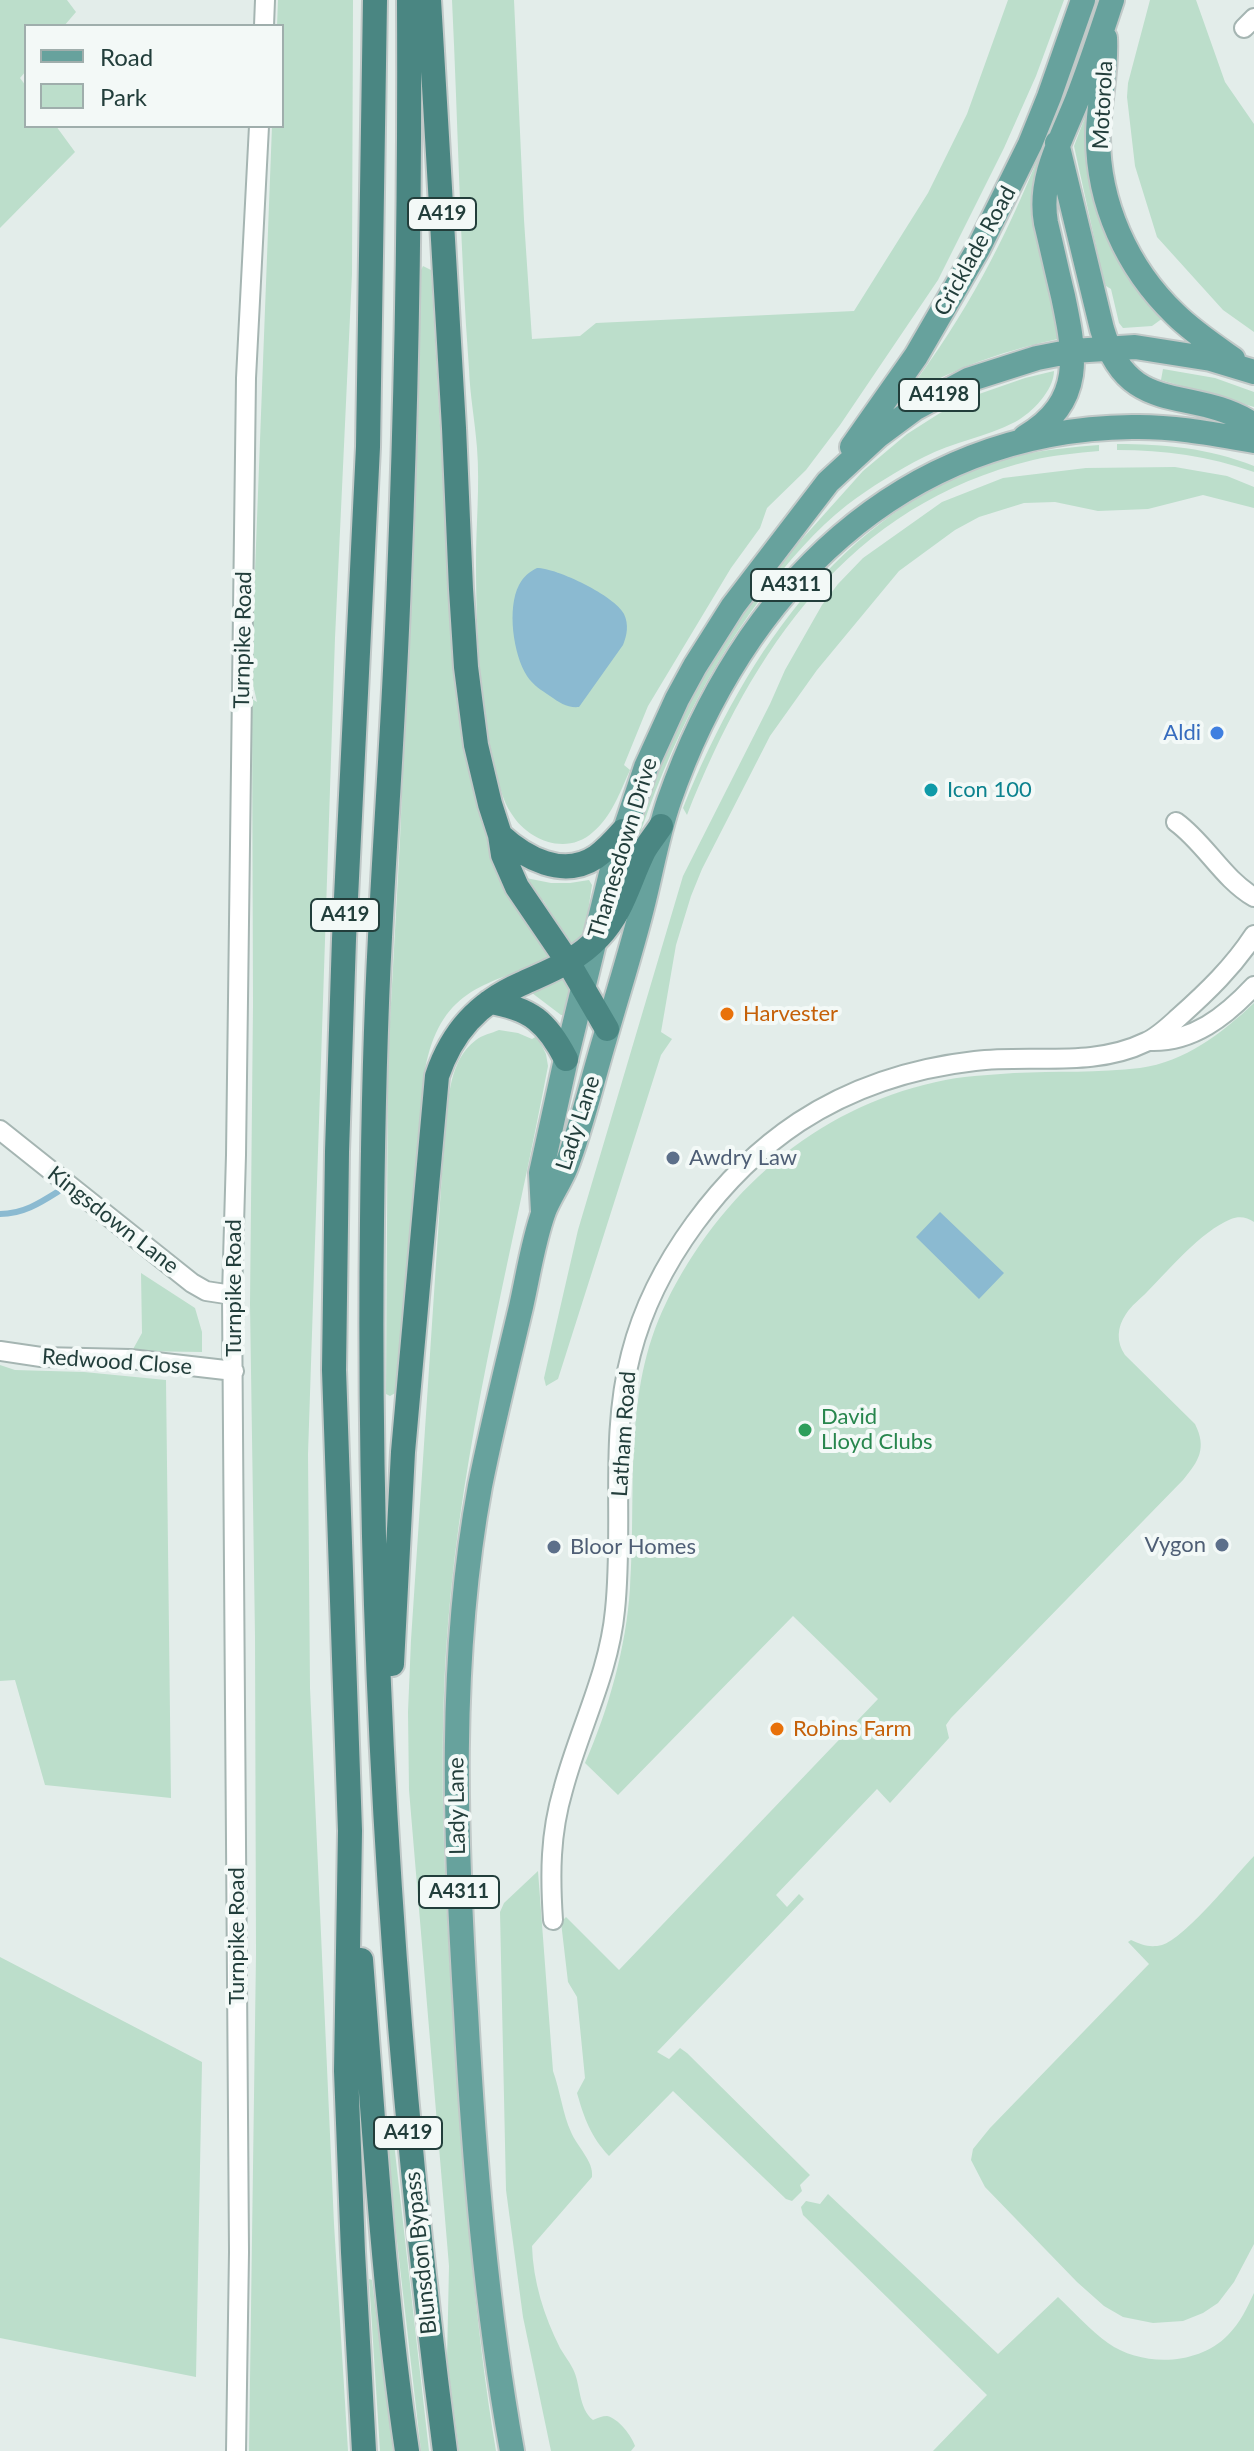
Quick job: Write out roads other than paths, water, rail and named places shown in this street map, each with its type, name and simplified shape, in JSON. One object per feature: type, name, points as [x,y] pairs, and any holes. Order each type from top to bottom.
[{"type":"highway","name":"A419","points":[[364,2451],[346,2071],[350,1831],[337,1485],[335,1308],[343,953],[368,447],[375,0]]},
{"type":"highway","name":"A419","points":[[385,1814],[373,1508],[372,1222],[380,945],[399,583],[405,393],[409,0]]},
{"type":"highway","name":"A419","points":[[429,0],[466,667],[476,745],[500,835]]},
{"type":"highway","points":[[489,1002],[568,962],[593,944],[617,913],[645,850],[661,826]]},
{"type":"highway","points":[[500,835],[534,860],[560,865],[586,862],[623,831]]},
{"type":"highway","points":[[500,835],[503,855],[517,887],[568,962],[607,1029]]},
{"type":"highway","name":"A419","points":[[385,1814],[403,1452],[434,1094],[437,1076],[449,1045],[467,1022],[489,1002]]},
{"type":"highway","points":[[489,1002],[520,1010],[541,1022],[566,1059]]},
{"type":"highway","name":"Blunsdon Bypass","points":[[385,1814],[412,2175],[445,2451]]},
{"type":"highway","name":"Blunsdon Bypass","points":[[350,1831],[384,2246],[407,2451]]},
{"type":"main road","name":"Cricklade Road","points":[[828,482],[916,356],[972,260],[1016,175],[1049,97],[1083,0]]},
{"type":"main road","name":"A4311","points":[[1019,440],[1042,425],[1063,398],[1071,375],[1073,351],[1044,208],[1047,179],[1112,0]]},
{"type":"main road","name":"Motorola","points":[[1104,24],[1106,56],[1098,137],[1102,180],[1112,218],[1130,256],[1167,306],[1210,344],[1250,371]]},
{"type":"main road","points":[[1049,97],[1058,146],[1108,348],[1122,371],[1138,386],[1157,394],[1214,407],[1254,425]]},
{"type":"main road","name":"Thamesdown Drive","points":[[566,1059],[623,831],[656,741],[695,666],[733,606],[828,482],[893,424],[933,398],[988,372],[1037,358],[1108,348],[1156,350],[1211,359],[1250,371]]},
{"type":"main road","name":"Thamesdown Drive","points":[[607,1029],[634,940],[661,826],[677,780],[716,696],[758,629],[808,566],[843,533],[888,498],[938,470],[1019,440],[1068,431],[1131,426],[1254,441]]},
{"type":"main road","name":"Lady Lane","points":[[512,2451],[497,2357],[470,2078],[457,1841],[456,1721],[465,1599],[480,1487],[543,1214],[566,1167],[607,1029]]},
{"type":"main road","name":"Lady Lane","points":[[543,1214],[541,1173],[566,1059]]},
{"type":"street","points":[[264,24],[265,0]]},
{"type":"street","name":"Turnpike Road","points":[[236,2451],[239,2236],[232,1295],[246,378],[259,128]]},
{"type":"street","points":[[1176,822],[1194,835],[1208,853],[1254,897]]},
{"type":"street","name":"Latham Road","points":[[553,1920],[550,1860],[556,1817],[569,1767],[602,1678],[613,1636],[619,1570],[619,1447],[626,1377],[649,1302],[689,1231],[732,1180],[778,1138],[815,1113],[888,1079],[950,1065],[994,1059],[1091,1056],[1128,1050],[1149,1041],[1186,1011],[1224,975],[1254,935]]},
{"type":"street","name":"Latham Road","points":[[1149,1041],[1165,1042],[1195,1033],[1231,1010],[1254,986]]},
{"type":"street","name":"Kingsdown Lane","points":[[0,1130],[192,1283],[206,1291],[232,1295]]},
{"type":"street","name":"Redwood Close","points":[[0,1351],[41,1357],[130,1359],[234,1371]]},
{"type":"water","points":[[537,568],[585,584],[609,599],[626,618],[623,645],[579,707],[564,704],[537,687],[527,676],[518,656],[513,631],[515,595],[522,580]]},
{"type":"water","points":[[940,1212],[1004,1273],[979,1299],[916,1237]]},
{"type":"waterway","points":[[0,1214],[24,1210],[59,1191]]},
{"type":"place","name":"Aldi","points":[[1217,733]]},
{"type":"place","name":"Icon 100","points":[[931,790]]},
{"type":"place","name":"Harvester","points":[[727,1014]]},
{"type":"place","name":"Awdry Law","points":[[673,1158]]},
{"type":"place","name":"David Lloyd Clubs","points":[[805,1430]]},
{"type":"place","name":"Vygon","points":[[1222,1545]]},
{"type":"place","name":"Bloor Homes","points":[[554,1547]]},
{"type":"place","name":"Robins Farm","points":[[777,1729]]}]
